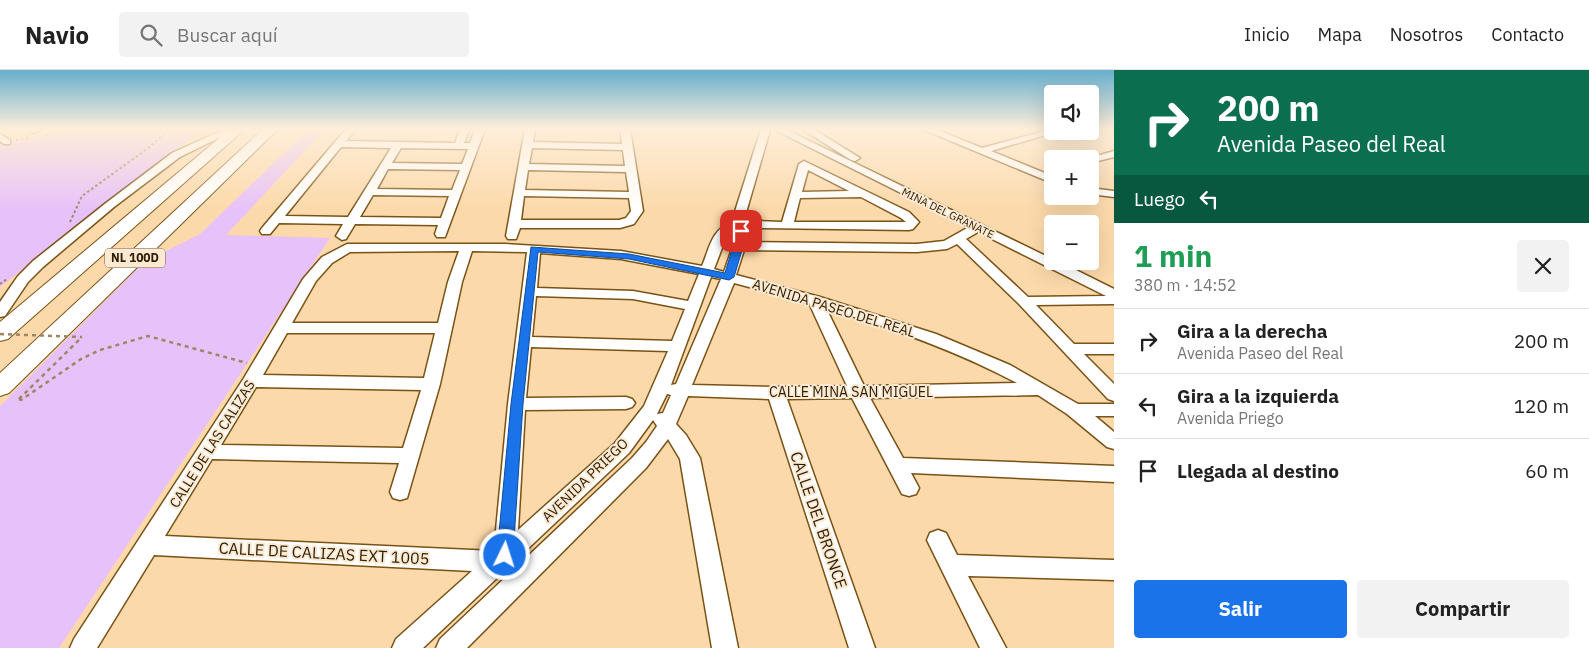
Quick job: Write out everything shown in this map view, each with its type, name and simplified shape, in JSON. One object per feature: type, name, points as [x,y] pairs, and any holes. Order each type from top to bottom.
[{"type":"highway","name":"NL 100D","points":[[0,334],[207,156]]},
{"type":"highway","name":"NL 100D","points":[[0,387],[243,156]]},
{"type":"street","points":[[0,313],[28,274],[110,205],[175,156]]},
{"type":"street","points":[[266,232],[326,156]]},
{"type":"street","points":[[344,242],[351,220],[391,156]]},
{"type":"street","points":[[276,219],[351,220],[443,228],[471,156]]},
{"type":"street","points":[[512,236],[525,156]]},
{"type":"street","points":[[514,224],[620,224],[630,220],[637,211],[629,156]]},
{"type":"street","name":"AVENIDA PRIEGO","points":[[449,648],[654,447],[667,425],[683,390],[729,277],[742,234],[737,223],[756,156]]},
{"type":"street","points":[[804,164],[830,156]]},
{"type":"street","name":"MINA DEL GRANATE","points":[[830,156],[978,227],[1005,235],[1114,294]]},
{"type":"street","points":[[852,156],[1005,235],[1044,250]]},
{"type":"street","points":[[991,156],[1044,177]]},
{"type":"street","points":[[816,170],[843,163]]},
{"type":"street","points":[[758,225],[912,225],[911,218],[804,164]]},
{"type":"street","points":[[787,225],[804,164]]},
{"type":"street","points":[[385,166],[466,167]]},
{"type":"street","points":[[523,167],[631,169]]},
{"type":"street","points":[[1037,174],[1044,172]]},
{"type":"street","points":[[370,192],[455,193]]},
{"type":"street","points":[[1099,192],[1114,194]]},
{"type":"street","points":[[519,193],[634,195]]},
{"type":"street","points":[[795,195],[864,194]]},
{"type":"street","name":"AVENIDA PRIEGO","points":[[406,648],[622,448],[651,409],[661,389],[721,234],[725,229],[737,223]]},
{"type":"street","points":[[739,246],[916,248],[947,245],[978,227]]},
{"type":"street","points":[[959,239],[1024,302],[1114,395]]},
{"type":"street","name":"AVENIDA PASEO DEL REAL","points":[[344,242],[534,249],[629,257],[729,277],[815,300],[932,337],[984,360],[1041,389],[1074,410],[1114,442]]},
{"type":"street","name":"CALLE DE LAS CALIZAS","points":[[83,648],[150,545],[251,381],[310,279],[344,242]]},
{"type":"street","points":[[400,492],[431,384],[443,328],[467,248]]},
{"type":"street","points":[[502,558],[528,292],[534,249]]},
{"type":"street","points":[[1089,270],[1114,282]]},
{"type":"street","points":[[528,292],[633,295],[692,306]]},
{"type":"street","points":[[815,300],[858,392],[909,488]]},
{"type":"street","points":[[1024,302],[1114,300]]},
{"type":"street","points":[[282,328],[443,328]]},
{"type":"street","points":[[524,342],[679,346]]},
{"type":"street","points":[[1070,349],[1114,348]]},
{"type":"street","points":[[251,381],[431,384]]},
{"type":"street","name":"CALLE MINA SAN MIGUEL","points":[[661,389],[776,393],[1041,389]]},
{"type":"street","name":"CALLE DEL BRONCE","points":[[776,393],[862,648]]},
{"type":"street","points":[[517,404],[626,403]]},
{"type":"street","points":[[651,409],[667,425],[686,449],[694,473],[725,648]]},
{"type":"street","points":[[1074,410],[1114,410]]},
{"type":"street","points":[[207,452],[410,456]]},
{"type":"street","points":[[897,465],[1114,474]]},
{"type":"street","points":[[938,540],[993,648]]},
{"type":"street","name":"CALLE DE CALIZAS EXT 1005","points":[[150,545],[502,558]]},
{"type":"street","points":[[950,565],[1114,570]]},
{"type":"path","points":[[69,224],[82,196],[137,156]]},
{"type":"path","points":[[0,284],[13,276]]},
{"type":"path","points":[[0,334],[82,337],[19,398],[20,400],[81,359],[100,350],[148,336],[248,363],[251,381]]},
{"type":"shaded area","points":[[0,156],[168,156],[0,287]]},
{"type":"shaded area","points":[[281,156],[300,156],[226,235],[330,238],[59,648],[0,648],[0,406],[144,262],[200,234]]},
{"type":"route","points":[[505,555],[517,404],[534,249],[629,257],[729,277],[742,237],[741,231]]}]
